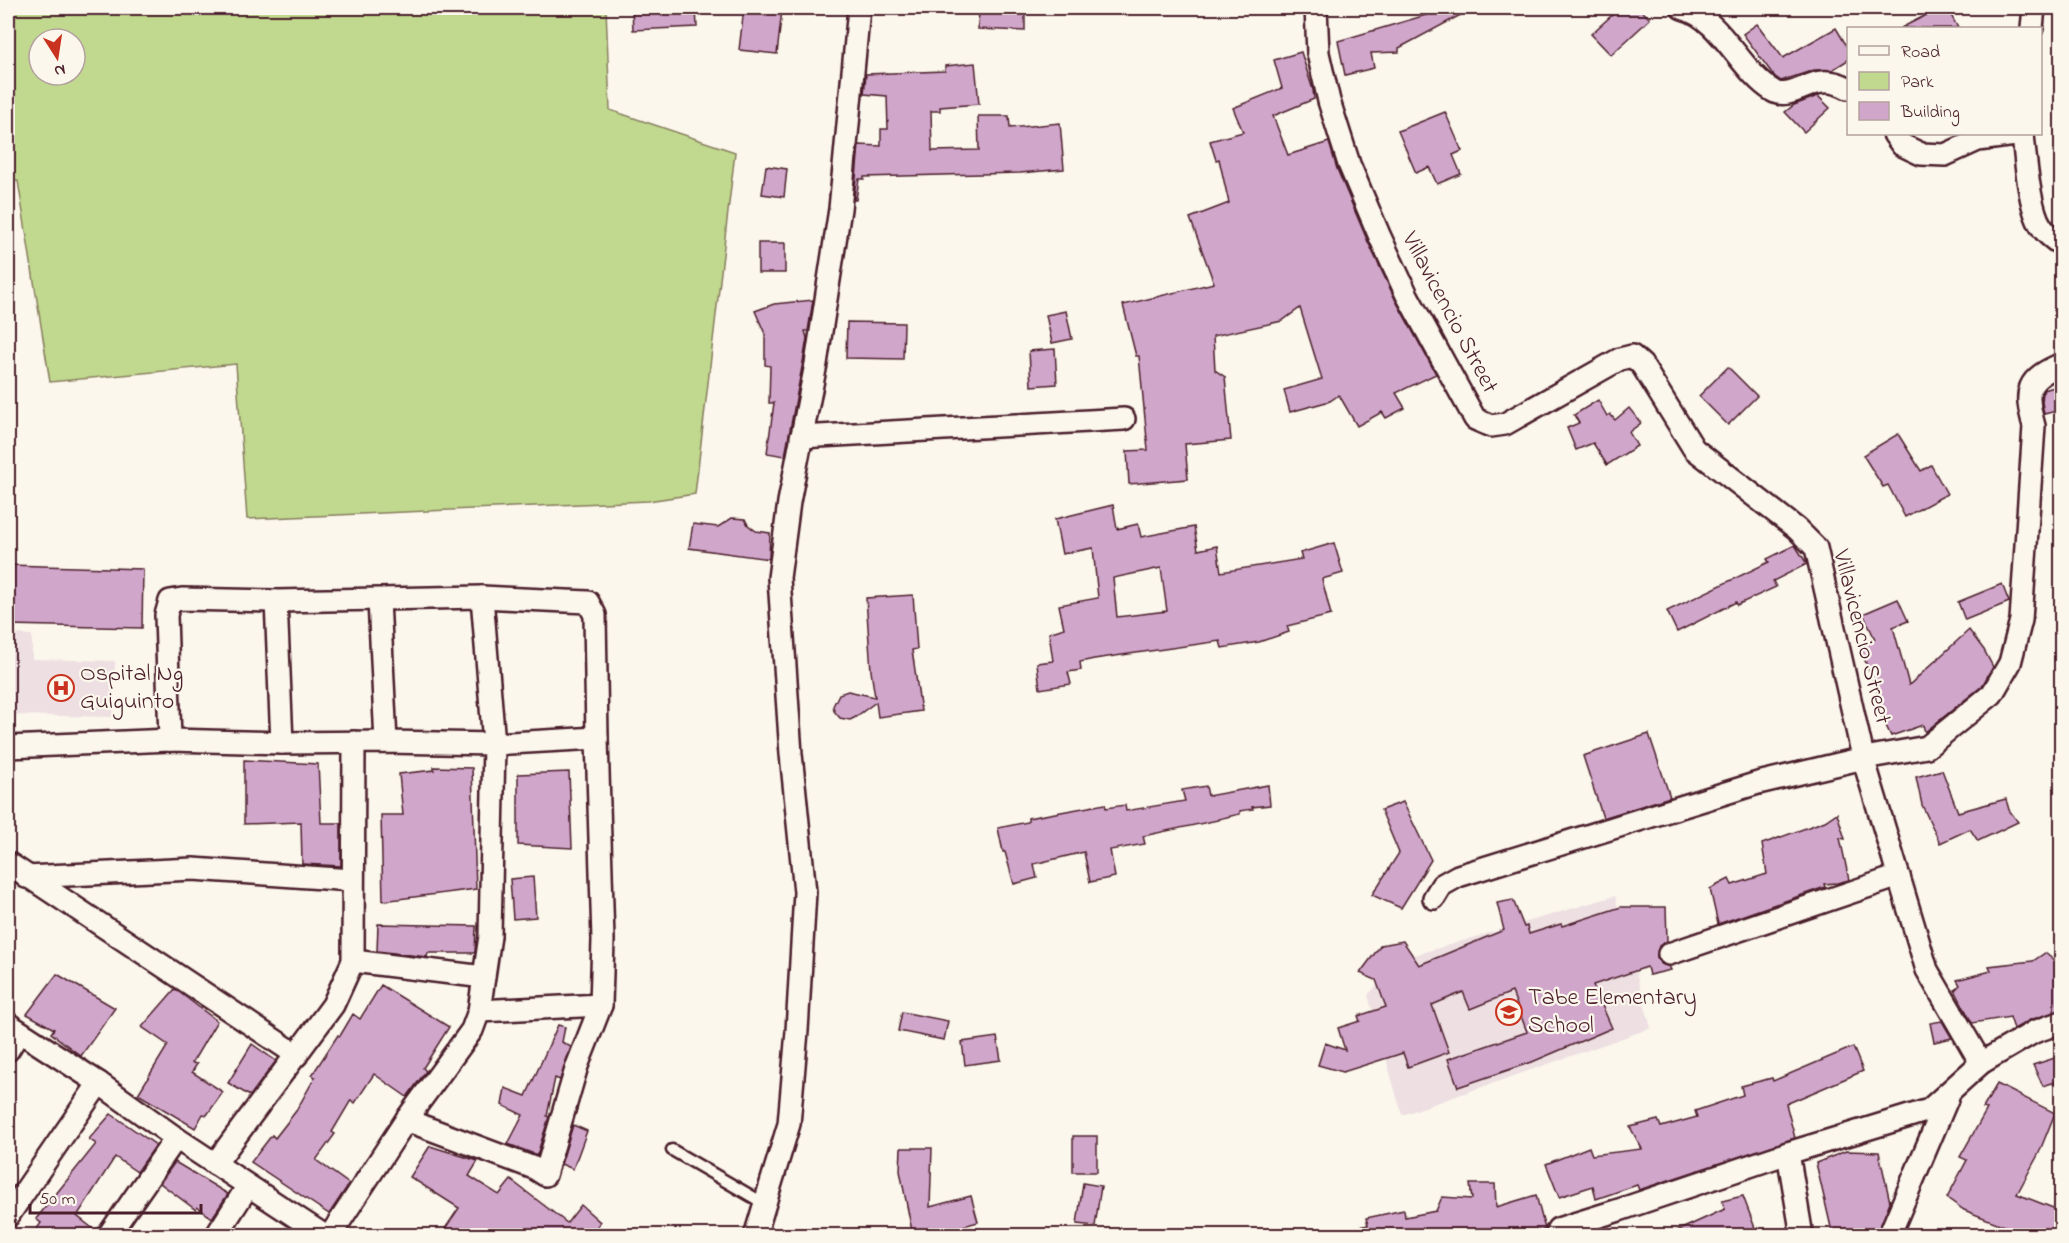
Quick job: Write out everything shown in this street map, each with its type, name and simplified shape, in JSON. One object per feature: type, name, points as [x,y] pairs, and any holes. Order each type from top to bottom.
[{"type":"street","points":[[755,1236],[789,1124],[805,892],[791,754],[779,578],[789,502],[816,364],[840,209],[859,8]]},
{"type":"street","name":"Villavicencio Street","points":[[1316,8],[1320,63],[1329,101],[1349,164],[1407,295],[1475,419],[1491,426],[1505,424],[1620,359],[1632,356],[1642,365],[1694,449],[1797,529],[1816,548],[1864,758],[1927,970],[1981,1063]]},
{"type":"street","points":[[1682,8],[1694,11],[1710,25],[1764,85],[1776,93],[1787,93],[1821,82],[1839,83],[1847,87]]},
{"type":"street","points":[[2032,27],[2034,8]]},
{"type":"street","points":[[1895,135],[1902,145],[1921,154],[1945,154],[1978,141],[2017,135]]},
{"type":"street","points":[[2023,135],[2032,198],[2040,224],[2051,238],[2061,245]]},
{"type":"street","points":[[1434,898],[1442,885],[1458,876],[1758,783],[1864,758],[1927,747],[1992,694],[2010,663],[2021,620],[2034,426],[2029,409],[2029,389],[2040,373],[2061,364]]},
{"type":"street","points":[[801,437],[1124,419]]},
{"type":"street","points":[[330,1236],[406,1120],[472,1030],[479,1011],[490,936],[494,744],[482,597]]},
{"type":"street","points":[[170,740],[166,615],[170,601],[482,597],[588,602],[595,615],[603,940],[601,1005],[577,1066],[545,1175],[534,1168],[406,1120]]},
{"type":"street","points":[[379,600],[386,742]]},
{"type":"street","points":[[276,601],[282,743]]},
{"type":"street","points":[[8,747],[170,740],[494,744],[597,738]]},
{"type":"street","points":[[215,1164],[333,1005],[352,961],[354,742]]},
{"type":"street","points":[[8,863],[297,1055]]},
{"type":"street","points":[[26,877],[193,870],[352,880]]},
{"type":"street","points":[[1669,954],[1899,876]]},
{"type":"street","points":[[352,961],[484,977]]},
{"type":"street","points":[[479,1011],[601,1005]]},
{"type":"street","points":[[1558,1229],[1788,1153],[1929,1110],[1981,1063],[2034,1032],[2061,1022]]},
{"type":"street","points":[[8,1050],[13,1028],[99,1083],[176,1138],[325,1236]]},
{"type":"street","points":[[8,1216],[99,1083]]},
{"type":"street","points":[[1889,1236],[1951,1091]]},
{"type":"street","points":[[108,1236],[176,1138]]},
{"type":"street","points":[[1788,1153],[1802,1236]]},
{"type":"street","points":[[216,1236],[248,1186]]},
{"type":"lane","points":[[672,1150],[765,1204]]},
{"type":"shaded area","name":"Ospital Ng Guiguinto","points":[[8,634],[32,635],[32,659],[115,661],[113,717],[8,715]]},
{"type":"shaded area","name":"Tabe Elementary School","points":[[1615,896],[1651,1028],[1402,1115],[1368,995],[1401,959]]},
{"type":"green space","points":[[8,8],[606,8],[610,110],[735,152],[695,494],[648,501],[247,519],[236,364],[50,382],[18,181],[8,182]]},
{"type":"building","points":[[632,8],[696,8],[697,27],[633,30]]},
{"type":"building","points":[[744,8],[782,10],[777,54],[739,50]]},
{"type":"building","points":[[979,8],[1025,8],[1025,31],[978,29]]},
{"type":"building","points":[[1450,8],[1469,8],[1470,10],[1399,48],[1399,52],[1371,53],[1374,68],[1345,75],[1338,41]]},
{"type":"building","points":[[1620,8],[1639,8],[1650,19],[1611,55],[1591,34]]},
{"type":"building","points":[[1940,8],[1947,8],[1957,27],[1903,27]]},
{"type":"building","points":[[1757,24],[1783,58],[1836,28],[1847,46],[1847,61],[1832,70],[1814,70],[1781,81],[1774,76],[1743,34]]},
{"type":"building","points":[[1301,52],[1314,99],[1273,116],[1288,155],[1329,142],[1337,169],[1368,242],[1396,301],[1436,374],[1396,393],[1405,408],[1386,418],[1382,412],[1357,426],[1339,395],[1330,401],[1290,412],[1284,390],[1322,379],[1300,308],[1282,321],[1213,336],[1215,370],[1225,377],[1231,440],[1185,444],[1188,479],[1129,484],[1127,451],[1148,450],[1139,356],[1136,356],[1123,305],[1214,283],[1190,218],[1229,203],[1219,159],[1216,160],[1210,141],[1243,132],[1233,108],[1282,88],[1274,60]]},
{"type":"building","points":[[975,63],[979,104],[940,107],[940,111],[931,111],[932,151],[979,150],[978,116],[1009,116],[1010,128],[1060,123],[1064,169],[1020,173],[864,177],[864,179],[859,179],[856,200],[854,200],[859,145],[881,146],[881,129],[888,129],[887,96],[864,94],[866,74],[945,71],[945,66]]},
{"type":"building","points":[[1818,96],[1830,108],[1804,132],[1785,112],[1794,105]]},
{"type":"building","points":[[1445,112],[1462,151],[1453,155],[1461,174],[1437,184],[1429,167],[1416,173],[1398,131]]},
{"type":"building","points":[[766,166],[787,169],[784,197],[762,194]]},
{"type":"building","points":[[758,243],[785,243],[785,273],[758,273]]},
{"type":"building","points":[[813,300],[808,331],[805,331],[807,338],[785,456],[767,453],[774,403],[769,403],[770,366],[765,365],[765,334],[755,311],[774,304]]},
{"type":"building","points":[[1066,311],[1072,339],[1052,343],[1046,315]]},
{"type":"building","points":[[847,322],[904,323],[903,359],[846,358]]},
{"type":"building","points":[[1055,349],[1057,384],[1031,386],[1029,351]]},
{"type":"building","points":[[1728,367],[1757,396],[1728,425],[1699,396]]},
{"type":"building","points":[[2061,385],[2061,410],[2044,414],[2042,402],[2044,390]]},
{"type":"building","points":[[1598,400],[1607,416],[1610,414],[1615,420],[1629,408],[1641,423],[1629,432],[1637,446],[1607,465],[1593,443],[1576,450],[1567,428],[1579,423],[1574,415]]},
{"type":"building","points":[[1898,434],[1921,471],[1931,465],[1947,494],[1905,517],[1888,485],[1883,487],[1863,455]]},
{"type":"building","points":[[1113,505],[1117,529],[1138,524],[1141,537],[1194,527],[1198,550],[1217,546],[1221,572],[1302,559],[1300,553],[1334,543],[1343,573],[1322,579],[1331,615],[1287,626],[1289,632],[1259,642],[1222,648],[1220,641],[1080,662],[1081,670],[1068,672],[1071,684],[1040,689],[1037,663],[1053,661],[1049,633],[1064,628],[1059,605],[1098,598],[1093,548],[1062,554],[1055,519]],"holes":[[[1161,568],[1167,611],[1117,617],[1113,578]]]},
{"type":"building","points":[[732,518],[745,519],[748,525],[756,531],[770,533],[769,559],[689,548],[693,524],[718,527]]},
{"type":"building","points":[[1795,545],[1807,564],[1773,581],[1776,587],[1737,605],[1736,602],[1677,632],[1667,611],[1769,562],[1767,559]]},
{"type":"building","points":[[8,565],[143,569],[142,628],[8,625]]},
{"type":"building","points":[[2002,584],[2009,602],[1965,620],[1958,602]]},
{"type":"building","points":[[913,595],[917,649],[912,650],[921,711],[878,717],[876,702],[850,720],[840,718],[833,706],[839,694],[848,691],[875,697],[866,598]]},
{"type":"building","points":[[1898,599],[1908,621],[1893,627],[1909,685],[1969,630],[1993,667],[1982,686],[1925,732],[1923,725],[1891,736],[1875,703],[1881,701],[1862,653],[1863,643],[1875,639],[1863,614]]},
{"type":"building","points":[[1649,734],[1670,797],[1603,818],[1583,756]]},
{"type":"building","points":[[244,760],[318,764],[321,823],[341,823],[341,866],[302,864],[301,822],[244,824]]},
{"type":"building","points":[[434,767],[472,768],[476,889],[383,901],[381,815],[403,815],[399,774],[434,770]]},
{"type":"building","points":[[1942,770],[1958,812],[2006,799],[2009,810],[2018,822],[1978,841],[1970,829],[1940,843],[1922,805],[1916,777]]},
{"type":"building","points":[[569,772],[572,848],[518,845],[518,774]]},
{"type":"building","points":[[1268,785],[1270,805],[1252,807],[1253,809],[1240,811],[1240,814],[1218,820],[1143,836],[1145,844],[1110,850],[1115,877],[1090,882],[1084,852],[1034,864],[1037,878],[1014,884],[998,828],[1028,822],[1028,818],[1105,804],[1106,808],[1125,805],[1126,811],[1185,801],[1182,790],[1206,786],[1208,796]]},
{"type":"building","points":[[1403,802],[1431,860],[1401,908],[1372,895],[1399,853],[1381,810]]},
{"type":"building","points":[[1837,813],[1845,839],[1840,838],[1849,880],[1824,884],[1825,887],[1718,924],[1710,889],[1729,879],[1732,885],[1767,874],[1762,844],[1825,821]]},
{"type":"building","points":[[533,877],[536,917],[513,919],[510,879]]},
{"type":"building","name":"Tabe Elementary School","points":[[1513,900],[1529,934],[1621,907],[1666,907],[1667,941],[1659,946],[1657,958],[1661,964],[1669,966],[1671,970],[1649,975],[1647,967],[1593,985],[1612,1028],[1532,1062],[1458,1087],[1448,1059],[1527,1032],[1512,992],[1470,1009],[1463,992],[1432,1005],[1449,1052],[1408,1067],[1403,1053],[1343,1072],[1318,1065],[1325,1043],[1345,1050],[1338,1028],[1360,1021],[1358,1016],[1386,1007],[1376,980],[1360,973],[1381,945],[1403,941],[1419,965],[1504,930],[1497,903]]},
{"type":"building","points":[[378,924],[476,926],[475,953],[428,953],[427,957],[377,951]]},
{"type":"building","points":[[2045,953],[2055,961],[2061,974],[2061,1010],[2030,1020],[2014,1029],[2010,1017],[1972,1023],[1955,990],[1960,985],[1957,980],[1991,971],[1989,966],[2033,961]]},
{"type":"building","points":[[57,974],[115,1008],[81,1056],[51,1033],[54,1029],[27,1014]]},
{"type":"building","points":[[381,985],[449,1027],[423,1068],[426,1071],[407,1097],[374,1074],[355,1103],[351,1100],[332,1132],[335,1134],[316,1160],[349,1184],[329,1214],[251,1162],[272,1135],[275,1138],[296,1111],[315,1077],[312,1075],[338,1035],[340,1036],[353,1014],[360,1019]]},
{"type":"building","points":[[175,989],[217,1021],[192,1063],[197,1064],[192,1072],[223,1092],[207,1115],[203,1114],[195,1128],[138,1094],[168,1045],[142,1027]]},
{"type":"building","points":[[902,1012],[948,1021],[944,1040],[898,1031]]},
{"type":"building","points":[[1942,1021],[1952,1038],[1934,1042],[1930,1023]]},
{"type":"building","points":[[558,1025],[565,1027],[562,1042],[571,1047],[560,1080],[555,1078],[547,1116],[549,1117],[537,1155],[508,1144],[523,1115],[502,1105],[505,1088],[526,1096]]},
{"type":"building","points":[[997,1037],[1001,1060],[965,1065],[962,1042]]},
{"type":"building","points":[[252,1044],[276,1061],[250,1096],[228,1083]]},
{"type":"building","points":[[1853,1047],[1863,1071],[1786,1104],[1795,1138],[1639,1190],[1637,1185],[1596,1199],[1593,1186],[1559,1197],[1546,1164],[1589,1147],[1592,1155],[1642,1149],[1630,1127],[1658,1120],[1661,1127],[1697,1117],[1695,1111],[1743,1095],[1741,1086],[1772,1078],[1773,1081]]},
{"type":"building","points":[[2061,1056],[2061,1080],[2043,1086],[2033,1065]]},
{"type":"building","points":[[1997,1084],[2055,1113],[2039,1153],[2017,1194],[2061,1211],[2061,1236],[2005,1236],[2010,1228],[1964,1210],[1947,1198],[1967,1160],[1960,1157],[1987,1109],[1983,1108]]},
{"type":"building","points":[[111,1114],[156,1145],[137,1172],[115,1157],[77,1216],[96,1231],[95,1236],[32,1236],[41,1223],[36,1219],[96,1144],[89,1139]]},
{"type":"building","points":[[573,1125],[587,1131],[573,1169],[561,1164]]},
{"type":"building","points":[[1073,1136],[1097,1136],[1097,1172],[1073,1172]]},
{"type":"building","points":[[430,1146],[478,1161],[469,1176],[499,1195],[511,1180],[567,1223],[581,1205],[600,1222],[591,1236],[440,1236],[459,1208],[410,1177]]},
{"type":"building","points":[[901,1148],[932,1148],[930,1207],[971,1196],[978,1222],[927,1236],[913,1236],[900,1171]]},
{"type":"building","points":[[1846,1151],[1879,1152],[1890,1202],[1877,1236],[1833,1236],[1816,1163]]},
{"type":"building","points":[[175,1162],[228,1194],[212,1218],[197,1207],[196,1210],[160,1183]]},
{"type":"building","points":[[1083,1183],[1101,1186],[1095,1226],[1077,1224]]},
{"type":"building","points":[[1470,1184],[1495,1184],[1496,1207],[1536,1195],[1545,1229],[1528,1236],[1358,1236],[1358,1227],[1368,1225],[1366,1218],[1404,1210],[1405,1217],[1436,1211],[1442,1197],[1472,1199]]},
{"type":"building","points":[[1743,1196],[1758,1236],[1666,1236],[1725,1209],[1722,1201]]},
{"type":"place","name":"Ospital Ng Guiguinto","points":[[61,688]]},
{"type":"place","name":"Tabe Elementary School","points":[[1509,1012]]}]
